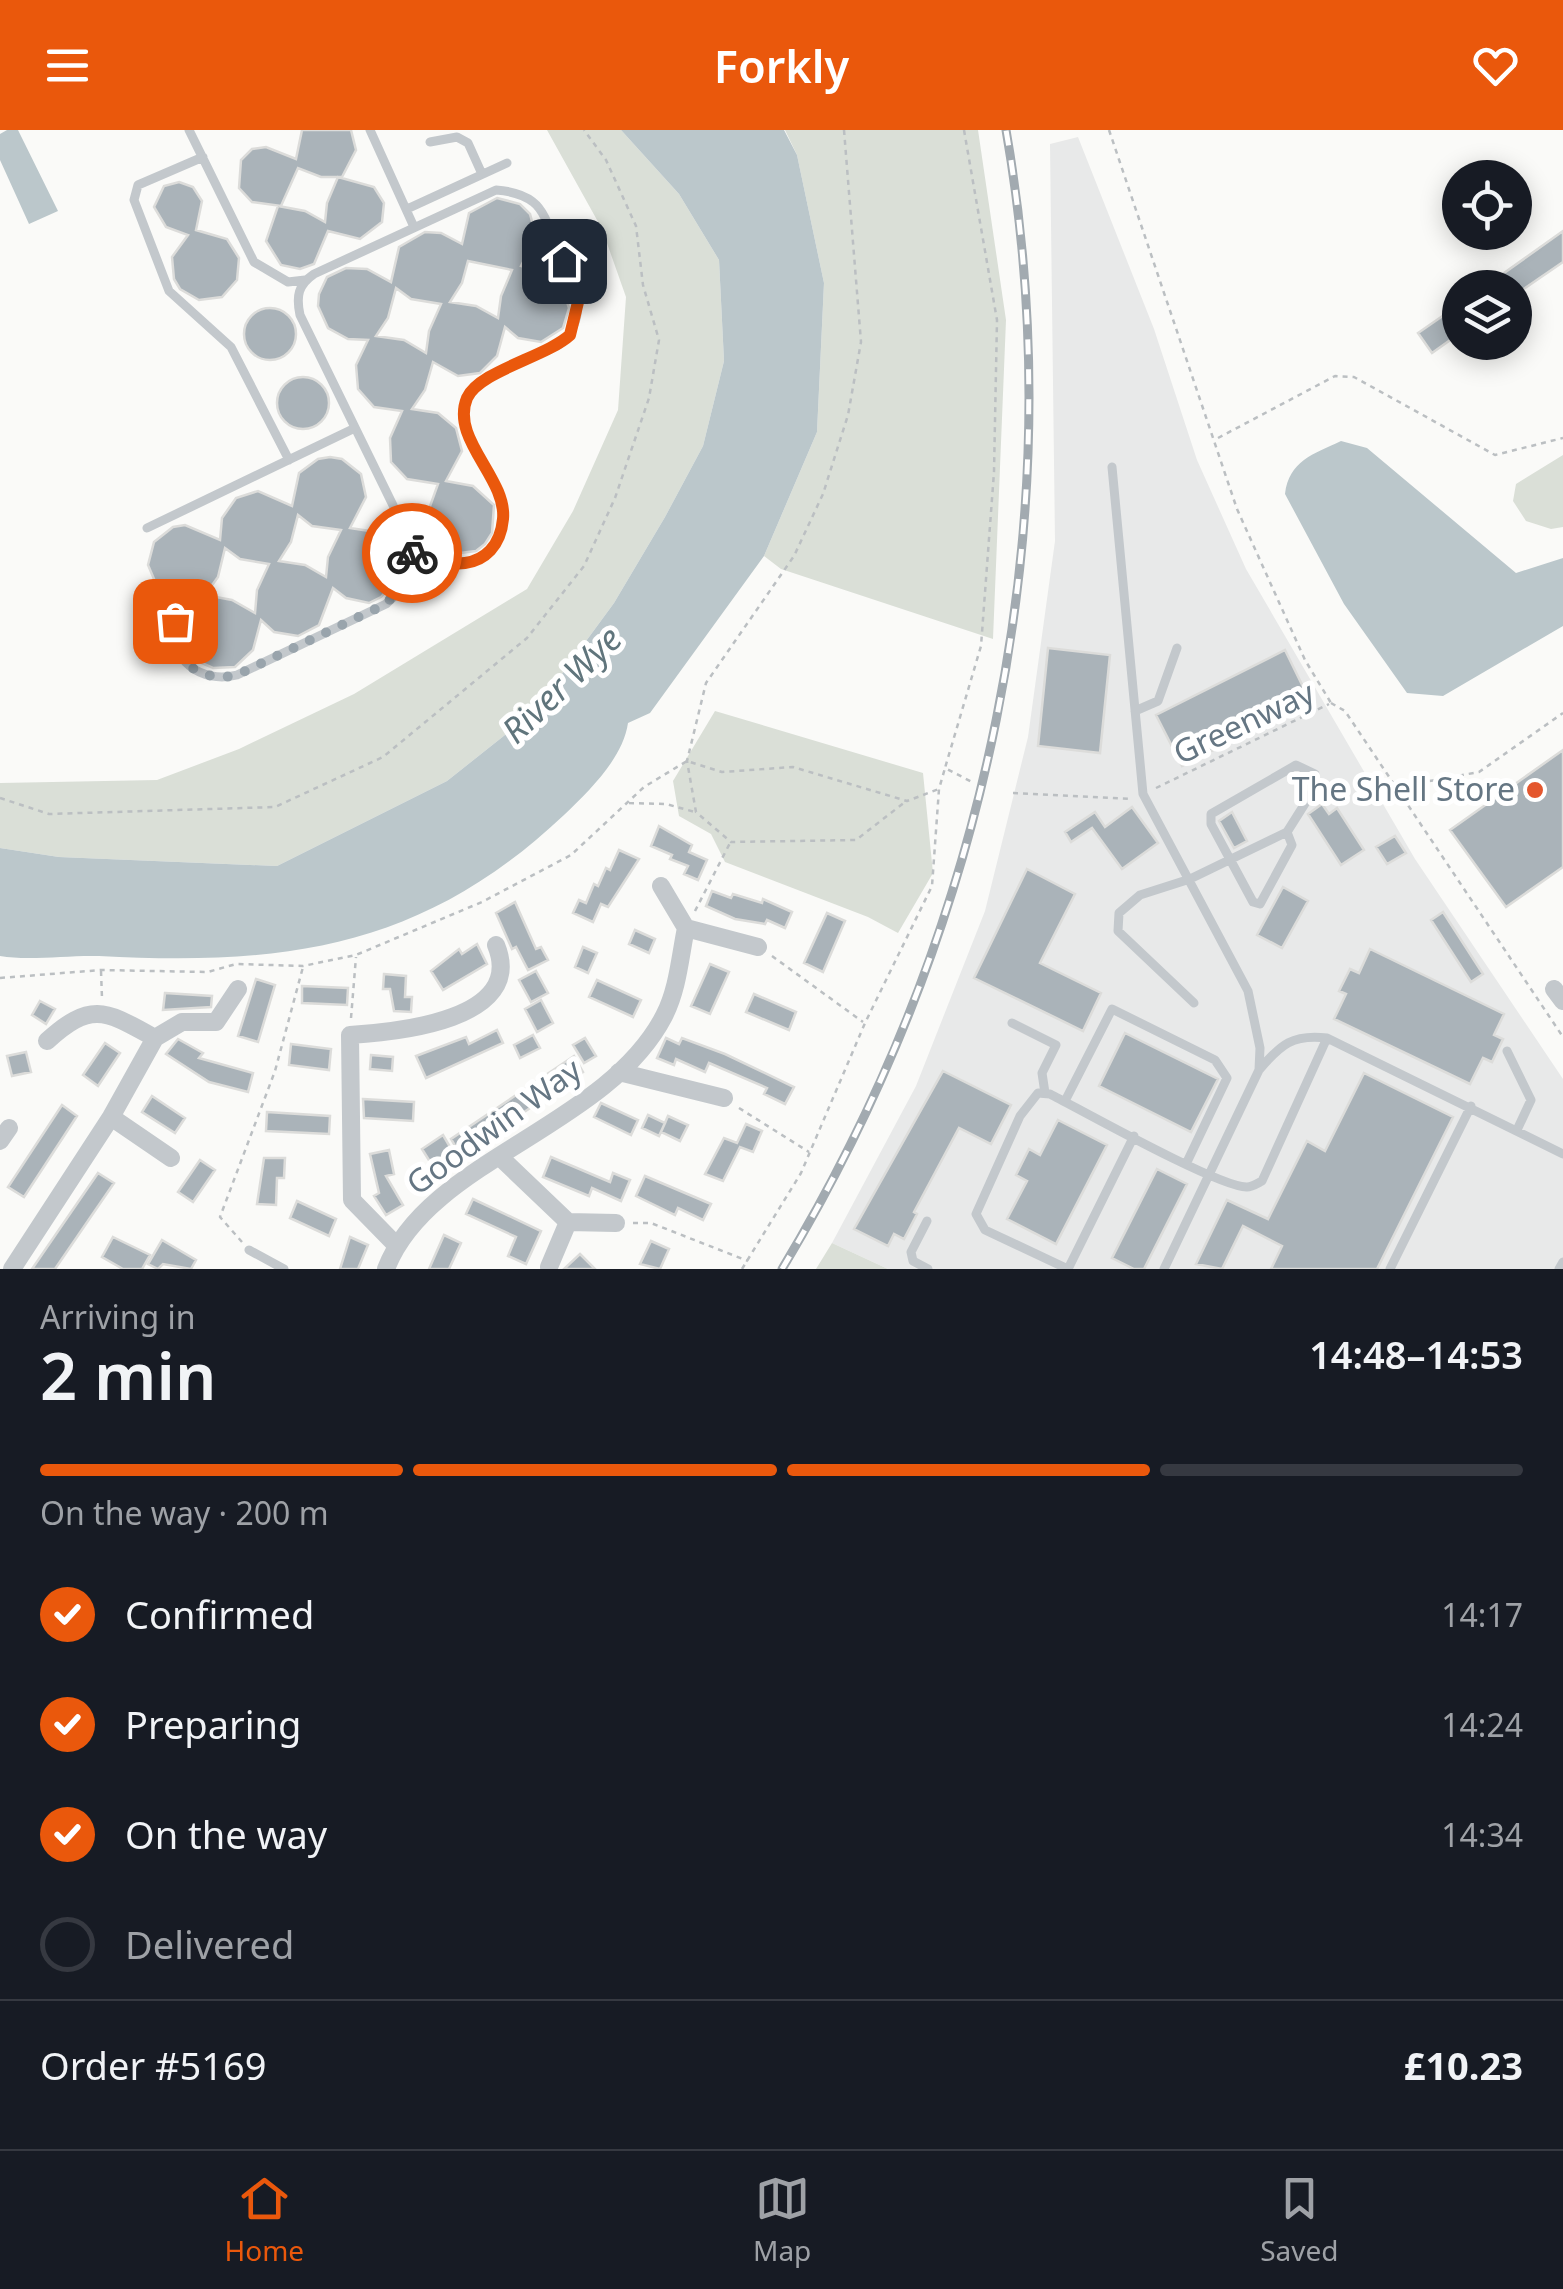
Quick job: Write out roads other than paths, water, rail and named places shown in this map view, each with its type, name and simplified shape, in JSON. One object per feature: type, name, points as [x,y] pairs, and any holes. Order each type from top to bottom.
[{"type":"street","points":[[661,886],[686,928],[758,947]]},
{"type":"street","name":"Goodwin Way","points":[[386,1269],[396,1244],[431,1206],[502,1159],[618,1072],[662,1020],[674,992],[686,928]]},
{"type":"street","points":[[396,1244],[352,1200],[350,1035],[410,1031],[480,1004],[497,985],[503,969],[496,945]]},
{"type":"street","points":[[12,1269],[111,1117],[156,1038],[182,1022],[216,1022],[238,990]]},
{"type":"street","points":[[47,1042],[71,1019],[102,1012],[156,1038]]},
{"type":"street","points":[[618,1072],[724,1098]]},
{"type":"street","points":[[111,1117],[171,1158]]},
{"type":"street","points":[[502,1159],[568,1222],[616,1224]]},
{"type":"street","points":[[545,1268],[568,1222]]},
{"type":"lane","points":[[189,130],[254,262],[288,282],[305,280],[496,190],[524,197],[540,210],[579,298],[576,325],[560,344],[484,380],[467,398],[467,429],[503,511],[495,547],[477,561],[450,564],[427,556],[409,538],[300,314],[298,290],[305,280]]},
{"type":"lane","points":[[370,130],[414,227]]},
{"type":"lane","points":[[430,142],[457,136],[468,143],[482,174]]},
{"type":"lane","points":[[203,157],[138,185],[134,200],[169,290],[231,347],[290,460]]},
{"type":"lane","points":[[407,209],[507,163]]},
{"type":"lane","points":[[147,528],[355,428]]},
{"type":"lane","points":[[1112,467],[1143,794],[1248,991],[1260,1048],[1260,1070]]},
{"type":"lane","points":[[175,621],[174,642],[190,668],[218,678],[237,675],[386,604],[401,590],[410,572],[409,538]]},
{"type":"lane","points":[[1135,711],[1158,702],[1177,648]]},
{"type":"lane","points":[[1194,1003],[1118,931],[1119,914],[1140,895],[1190,879],[1230,860],[1287,832],[1316,786],[1308,768],[1296,765],[1217,806],[1210,824],[1230,860],[1253,902],[1260,904],[1292,844],[1287,832]]},
{"type":"lane","points":[[1065,1101],[1112,1009],[1216,1060],[1228,1078],[1186,1162]]},
{"type":"lane","points":[[1012,1023],[1056,1045],[1042,1073],[1045,1094]]},
{"type":"lane","points":[[1165,1269],[1260,1070],[1282,1043],[1304,1035],[1328,1038],[1563,1154]]},
{"type":"lane","points":[[1134,1136],[1068,1269],[984,1230],[976,1214],[1030,1098],[1045,1094],[1065,1101],[1209,1174],[1246,1187],[1262,1182],[1328,1038]]},
{"type":"lane","points":[[1508,1051],[1531,1100],[1517,1130]]},
{"type":"lane","points":[[1390,1269],[1470,1106]]},
{"type":"lane","points":[[927,1221],[911,1252],[913,1261],[928,1269]]},
{"type":"lane","points":[[249,1250],[284,1269]]},
{"type":"lane","points":[[1559,1269],[1563,1262]]},
{"type":"water","points":[[18,130],[58,211],[29,224],[0,160],[0,134]]},
{"type":"water","name":"River Wye","points":[[621,130],[784,130],[797,155],[824,283],[817,432],[764,556],[650,713],[628,723],[620,749],[594,784],[511,860],[458,895],[404,921],[349,939],[292,951],[231,957],[0,956],[0,848],[59,857],[277,866],[447,781],[534,712],[614,603],[665,517],[703,446],[724,361],[719,260],[679,194]]},
{"type":"water","points":[[1341,441],[1367,448],[1516,573],[1563,558],[1563,626],[1443,696],[1407,693],[1344,604],[1285,494],[1297,466]]},
{"type":"railway","points":[[782,1269],[853,1139],[913,1003],[961,863],[996,719],[1019,573],[1029,426],[1024,278],[1006,130]]},
{"type":"place","name":"The Shell Store","points":[[1535,790]]}]
